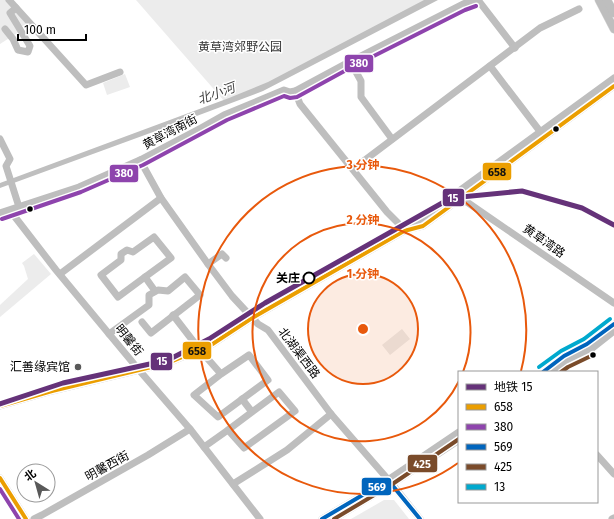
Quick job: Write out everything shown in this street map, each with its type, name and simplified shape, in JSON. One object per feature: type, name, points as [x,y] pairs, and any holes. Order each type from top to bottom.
[{"type":"main road","points":[[600,0],[614,29]]},
{"type":"main road","points":[[608,0],[614,13]]},
{"type":"street","points":[[9,0],[86,85],[120,72]]},
{"type":"street","name":"黄草湾南街","points":[[0,213],[79,187],[140,160],[224,115],[284,90],[290,92],[295,91],[350,61],[463,4],[474,0]]},
{"type":"street","points":[[478,0],[515,48]]},
{"type":"street","points":[[5,29],[13,39],[18,50],[28,52],[30,46],[10,13],[16,8]]},
{"type":"street","points":[[353,169],[540,28],[579,9]]},
{"type":"street","points":[[350,61],[361,81],[361,97],[392,139]]},
{"type":"street","points":[[490,66],[542,135]]},
{"type":"street","points":[[404,231],[423,226],[614,78]]},
{"type":"street","points":[[0,406],[52,391],[168,363],[211,346],[252,318],[404,231],[614,86]]},
{"type":"street","points":[[295,91],[300,104],[404,231]]},
{"type":"street","points":[[0,139],[10,159],[3,166],[19,207]]},
{"type":"street","name":"北湖渠西路","points":[[140,160],[161,198],[232,296],[258,324],[268,330],[331,414],[420,519]]},
{"type":"street","points":[[60,274],[161,198]]},
{"type":"street","name":"黄草湾路","points":[[461,198],[614,303]]},
{"type":"street","name":"明馨街","points":[[15,217],[109,334],[204,447],[260,519]]},
{"type":"street","points":[[154,237],[171,258],[145,277],[118,297],[101,275],[121,260],[121,254],[127,250],[133,252],[154,237]]},
{"type":"street","points":[[208,264],[222,254],[226,258]]},
{"type":"street","points":[[145,277],[155,291]]},
{"type":"street","points":[[109,334],[149,305],[149,295],[158,290],[168,291],[185,277],[200,295],[151,333],[142,322]]},
{"type":"street","points":[[173,315],[221,374]]},
{"type":"street","points":[[544,371],[564,356],[587,344],[614,324]]},
{"type":"street","points":[[553,371],[565,362],[590,350],[614,331]]},
{"type":"street","points":[[249,355],[268,380],[218,417],[194,395],[221,374],[249,355]]},
{"type":"street","points":[[204,447],[279,392],[295,411],[244,448],[228,430]]},
{"type":"street","points":[[242,399],[252,412]]},
{"type":"street","points":[[233,484],[287,450],[331,414]]},
{"type":"street","name":"明馨西街","points":[[34,519],[148,456],[190,430]]},
{"type":"street","points":[[322,519],[390,482],[458,433]]},
{"type":"street","points":[[334,519],[390,482],[458,441]]},
{"type":"street","points":[[598,456],[614,474]]},
{"type":"street","points":[[0,478],[26,519]]},
{"type":"green space","points":[[0,0],[6,0],[28,26],[0,44]]},
{"type":"green space","name":"黄草湾郊野公园","points":[[136,0],[425,0],[256,91],[225,102]]},
{"type":"green space","points":[[125,74],[130,87],[107,95],[103,83]]},
{"type":"green space","points":[[34,254],[51,274],[0,317],[0,305],[28,279],[22,263]]},
{"type":"green space","points":[[402,329],[410,339],[390,355],[382,345]]},
{"type":"green space","points":[[384,500],[394,500],[409,519],[351,519]]},
{"type":"shaded area","name":"北小河","points":[[424,0],[438,0],[263,91],[0,188],[0,183],[229,98],[268,82]]},
{"type":"metro line","name":"15","points":[[0,404],[63,383],[168,360],[209,339],[265,303],[451,198],[522,191],[582,208],[614,225]]},
{"type":"transit line","name":"380","points":[[2,219],[81,192],[143,165],[227,120],[284,96],[290,98],[297,97],[350,68],[465,10],[476,6]]},
{"type":"transit line","name":"658","points":[[0,406],[52,391],[168,363],[211,345],[252,318],[404,231],[423,226],[614,86]]},
{"type":"transit line","name":"13","points":[[539,367],[561,351],[584,339],[610,319]]},
{"type":"transit line","name":"569","points":[[544,371],[564,356],[587,344],[614,324]]},
{"type":"transit line","name":"425","points":[[562,371],[593,355]]},
{"type":"transit line","name":"425","points":[[334,519],[391,485],[458,440]]},
{"type":"transit line","name":"658","points":[[0,478],[26,519]]},
{"type":"transit line","name":"569","points":[[322,519],[388,480],[420,519]]},
{"type":"transit line","name":"380","points":[[0,489],[19,519]]},
{"type":"place","name":"关庄","points":[[309,278]]},
{"type":"place","name":"汇善缘宾馆","points":[[78,367]]}]
